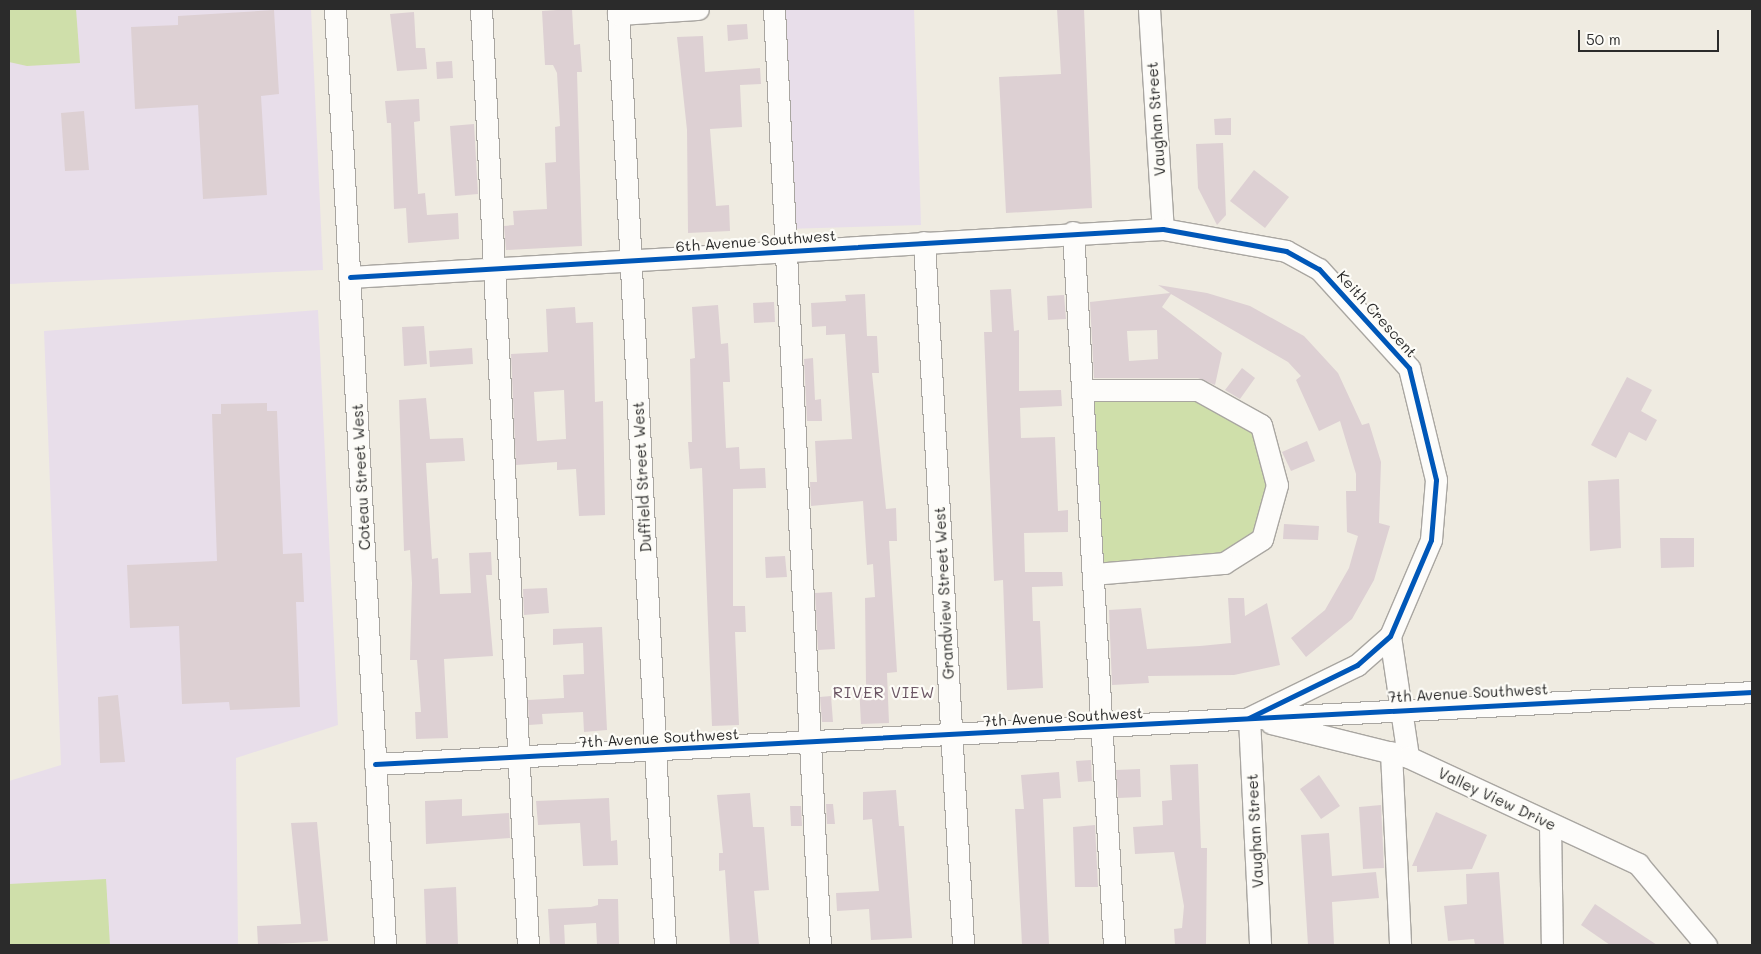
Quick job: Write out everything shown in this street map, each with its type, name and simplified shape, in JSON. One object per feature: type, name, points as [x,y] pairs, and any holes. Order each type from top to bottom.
[{"type":"street","name":"Coteau Street West","points":[[335,9],[385,945]]},
{"type":"street","points":[[481,9],[517,758],[528,945]]},
{"type":"street","points":[[618,11],[698,9]]},
{"type":"street","points":[[774,9],[820,945]]},
{"type":"street","name":"Vaughan Street","points":[[1149,9],[1162,229]]},
{"type":"street","name":"Duffield Street West","points":[[618,11],[666,945]]},
{"type":"street","name":"6th Avenue Southwest","points":[[350,277],[630,262],[1073,232],[1162,229]]},
{"type":"street","name":"Keith Crescent","points":[[1162,229],[1286,251],[1319,269],[1409,368],[1436,480],[1431,540],[1390,636],[1357,665],[1249,718]]},
{"type":"street","points":[[1073,232],[1084,390],[1114,945]]},
{"type":"street","name":"Grandview Street West","points":[[924,242],[964,945]]},
{"type":"street","points":[[1084,390],[1198,390],[1261,425],[1277,485],[1262,539],[1224,563],[1093,574]]},
{"type":"street","points":[[1390,636],[1400,709],[1400,945]]},
{"type":"street","name":"7th Avenue Southwest","points":[[375,764],[952,736],[1400,709],[1752,692]]},
{"type":"street","name":"Vaughan Street","points":[[1249,718],[1260,945]]},
{"type":"street","name":"Valley View Drive","points":[[1249,718],[1399,754],[1638,864],[1706,945]]},
{"type":"street","points":[[1550,824],[1552,945]]},
{"type":"shaded area","points":[[9,9],[311,9],[323,270],[9,284]]},
{"type":"shaded area","points":[[774,9],[914,9],[921,225],[785,229]]},
{"type":"shaded area","points":[[318,310],[338,725],[236,758],[238,945],[9,945],[9,781],[61,765],[44,331]]},
{"type":"green space","points":[[9,9],[76,9],[80,63],[27,66],[9,62]]},
{"type":"green space","points":[[1182,393],[1256,434],[1269,476],[1261,520],[1245,542],[1216,556],[1097,565],[1088,399]]},
{"type":"green space","points":[[106,879],[110,945],[9,945],[9,884]]},
{"type":"building","points":[[572,9],[574,45],[580,44],[582,72],[577,72],[582,246],[506,250],[504,226],[514,225],[513,211],[547,209],[545,163],[556,162],[555,127],[560,126],[557,73],[553,65],[545,65],[542,11]]},
{"type":"building","points":[[1057,9],[1084,9],[1092,208],[1006,213],[999,77],[1061,74]]},
{"type":"building","points":[[274,10],[279,94],[261,96],[267,195],[203,199],[198,105],[135,109],[131,27],[178,25],[178,16]]},
{"type":"building","points":[[414,12],[416,48],[425,48],[427,69],[397,71],[390,14]]},
{"type":"building","points":[[747,24],[748,39],[728,41],[727,25]]},
{"type":"building","points":[[703,36],[705,72],[760,68],[761,84],[740,85],[742,127],[710,129],[716,206],[729,205],[730,231],[688,233],[687,130],[677,37]]},
{"type":"building","points":[[452,61],[453,78],[437,79],[436,62]]},
{"type":"building","points":[[419,99],[420,121],[414,122],[418,194],[425,193],[427,215],[458,213],[459,239],[408,243],[406,208],[394,209],[391,123],[387,123],[385,101]]},
{"type":"building","points":[[84,111],[89,170],[65,171],[61,113]]},
{"type":"building","points":[[1231,118],[1231,135],[1215,135],[1214,119]]},
{"type":"building","points":[[474,124],[478,194],[455,196],[450,126]]},
{"type":"building","points":[[1223,143],[1226,215],[1217,225],[1198,188],[1196,144]]},
{"type":"building","points":[[1254,170],[1289,197],[1265,228],[1230,201]]},
{"type":"building","points":[[1158,285],[1207,293],[1250,306],[1304,336],[1338,373],[1362,425],[1369,423],[1381,462],[1379,523],[1390,526],[1374,580],[1352,619],[1306,657],[1291,638],[1325,610],[1349,568],[1358,536],[1347,532],[1346,491],[1356,491],[1356,474],[1340,421],[1319,431],[1296,380],[1301,376],[1288,362],[1171,294],[1162,307],[1222,353],[1215,385],[1198,378],[1094,378],[1090,302],[1170,293]],"holes":[[[1157,330],[1158,359],[1129,361],[1127,331]]]},
{"type":"building","points":[[1011,289],[1014,331],[1019,330],[1019,391],[1061,390],[1062,406],[1020,408],[1021,438],[1055,437],[1058,511],[1068,510],[1068,532],[1024,533],[1025,572],[1062,572],[1063,586],[1032,587],[1033,621],[1040,621],[1043,688],[1007,690],[1003,580],[994,581],[984,332],[992,332],[990,290]]},
{"type":"building","points":[[865,294],[867,336],[877,336],[879,373],[872,373],[886,509],[896,508],[897,541],[889,541],[897,672],[887,673],[889,723],[861,724],[859,685],[866,685],[865,598],[875,597],[873,564],[867,565],[863,501],[811,506],[810,482],[817,482],[815,441],[852,439],[845,334],[826,335],[826,326],[812,327],[811,303],[846,301],[845,295]]},
{"type":"building","points":[[1064,295],[1066,319],[1048,320],[1047,296]]},
{"type":"building","points":[[774,302],[775,322],[754,323],[753,303]]},
{"type":"building","points":[[718,305],[721,344],[728,343],[730,382],[723,382],[726,448],[739,447],[740,469],[765,468],[766,488],[733,489],[733,606],[745,606],[746,632],[735,632],[739,725],[712,726],[702,468],[690,469],[688,442],[692,442],[690,359],[695,358],[692,307]]},
{"type":"building","points":[[575,307],[576,323],[593,322],[595,402],[603,401],[605,515],[579,516],[576,469],[557,470],[557,462],[516,465],[511,354],[548,352],[546,309]],"holes":[[[564,390],[566,439],[537,441],[534,392]]]},
{"type":"building","points":[[424,326],[427,364],[404,366],[402,327]]},
{"type":"building","points":[[472,348],[473,364],[430,367],[429,351]]},
{"type":"building","points":[[813,358],[815,400],[821,399],[822,421],[807,421],[804,359]]},
{"type":"building","points":[[1242,368],[1255,378],[1240,399],[1225,390]]},
{"type":"building","points":[[1627,377],[1652,390],[1641,411],[1657,420],[1646,441],[1629,432],[1616,458],[1591,445]]},
{"type":"building","points":[[426,398],[430,439],[463,438],[465,461],[426,463],[432,559],[438,558],[440,594],[471,593],[469,553],[491,552],[492,575],[486,575],[493,656],[444,659],[448,738],[416,739],[415,712],[421,712],[417,660],[410,660],[412,583],[410,550],[404,551],[399,400]]},
{"type":"building","points":[[267,403],[267,411],[277,411],[283,554],[302,553],[304,602],[296,602],[300,707],[230,710],[229,702],[182,704],[179,626],[130,628],[127,565],[217,561],[212,414],[221,414],[221,404]]},
{"type":"building","points":[[1307,441],[1315,461],[1291,471],[1282,452]]},
{"type":"building","points":[[1619,479],[1621,548],[1590,551],[1588,481]]},
{"type":"building","points":[[1284,524],[1319,526],[1318,540],[1283,539]]},
{"type":"building","points":[[1660,538],[1694,538],[1694,567],[1661,568]]},
{"type":"building","points":[[785,556],[787,577],[766,578],[765,557]]},
{"type":"building","points":[[547,588],[549,613],[524,615],[523,589]]},
{"type":"building","points":[[832,592],[835,649],[818,650],[815,593]]},
{"type":"building","points":[[1228,598],[1244,598],[1245,616],[1267,603],[1280,665],[1234,675],[1148,676],[1149,683],[1112,685],[1109,610],[1141,608],[1147,649],[1231,643]]},
{"type":"building","points":[[602,627],[607,730],[584,732],[583,712],[542,714],[543,724],[529,725],[528,700],[564,698],[563,675],[584,674],[583,643],[553,645],[553,629]]},
{"type":"building","points":[[118,695],[125,762],[100,763],[98,697]]},
{"type":"building","points":[[831,696],[833,722],[822,722],[820,697]]},
{"type":"building","points":[[1091,760],[1092,781],[1078,782],[1076,761]]},
{"type":"building","points":[[1198,764],[1201,848],[1207,848],[1206,945],[1175,945],[1174,929],[1182,928],[1184,906],[1174,852],[1135,854],[1133,827],[1163,825],[1162,801],[1172,800],[1170,765]]},
{"type":"building","points":[[1140,769],[1141,797],[1118,798],[1116,770]]},
{"type":"building","points":[[1059,772],[1061,798],[1043,799],[1049,945],[1022,945],[1015,809],[1024,809],[1021,775]]},
{"type":"building","points":[[1319,775],[1340,806],[1321,819],[1300,789]]},
{"type":"building","points":[[896,790],[899,826],[904,826],[912,938],[871,940],[869,909],[837,911],[836,893],[879,891],[872,819],[863,820],[863,792]]},
{"type":"building","points":[[750,793],[753,827],[764,827],[769,890],[754,891],[759,945],[730,945],[725,870],[719,871],[719,853],[723,853],[717,795]]},
{"type":"building","points":[[609,798],[611,841],[617,840],[618,865],[583,866],[580,823],[538,825],[536,801]]},
{"type":"building","points":[[462,799],[462,816],[509,813],[510,838],[426,844],[425,801]]},
{"type":"building","points":[[826,804],[833,804],[835,824],[827,824]]},
{"type":"building","points":[[1381,805],[1384,868],[1363,869],[1359,807]]},
{"type":"building","points":[[790,806],[801,806],[802,826],[791,826]]},
{"type":"building","points":[[1436,812],[1487,835],[1472,869],[1417,872],[1417,866],[1412,866]]},
{"type":"building","points":[[317,822],[328,941],[258,945],[257,926],[301,924],[291,823]]},
{"type":"building","points":[[1095,825],[1098,887],[1075,887],[1073,827]]},
{"type":"building","points":[[1329,833],[1332,876],[1376,872],[1379,898],[1332,902],[1334,945],[1308,945],[1301,835]]},
{"type":"building","points":[[1499,872],[1504,945],[1475,945],[1474,939],[1448,941],[1444,906],[1467,904],[1466,874]]},
{"type":"building","points":[[456,887],[458,945],[426,945],[424,889]]},
{"type":"building","points":[[598,899],[618,899],[619,945],[597,945],[596,923],[564,925],[565,945],[550,945],[548,909],[591,907],[598,905]]},
{"type":"building","points":[[1595,904],[1657,945],[1610,945],[1581,925]]},
{"type":"cycle path","points":[[350,277],[1163,229],[1286,251],[1319,269],[1409,368],[1436,480],[1431,540],[1390,636],[1357,665],[1249,718]]},
{"type":"cycle path","points":[[375,764],[1752,692]]},
{"type":"district","name":"RIVER VIEW","points":[[884,692]]}]
